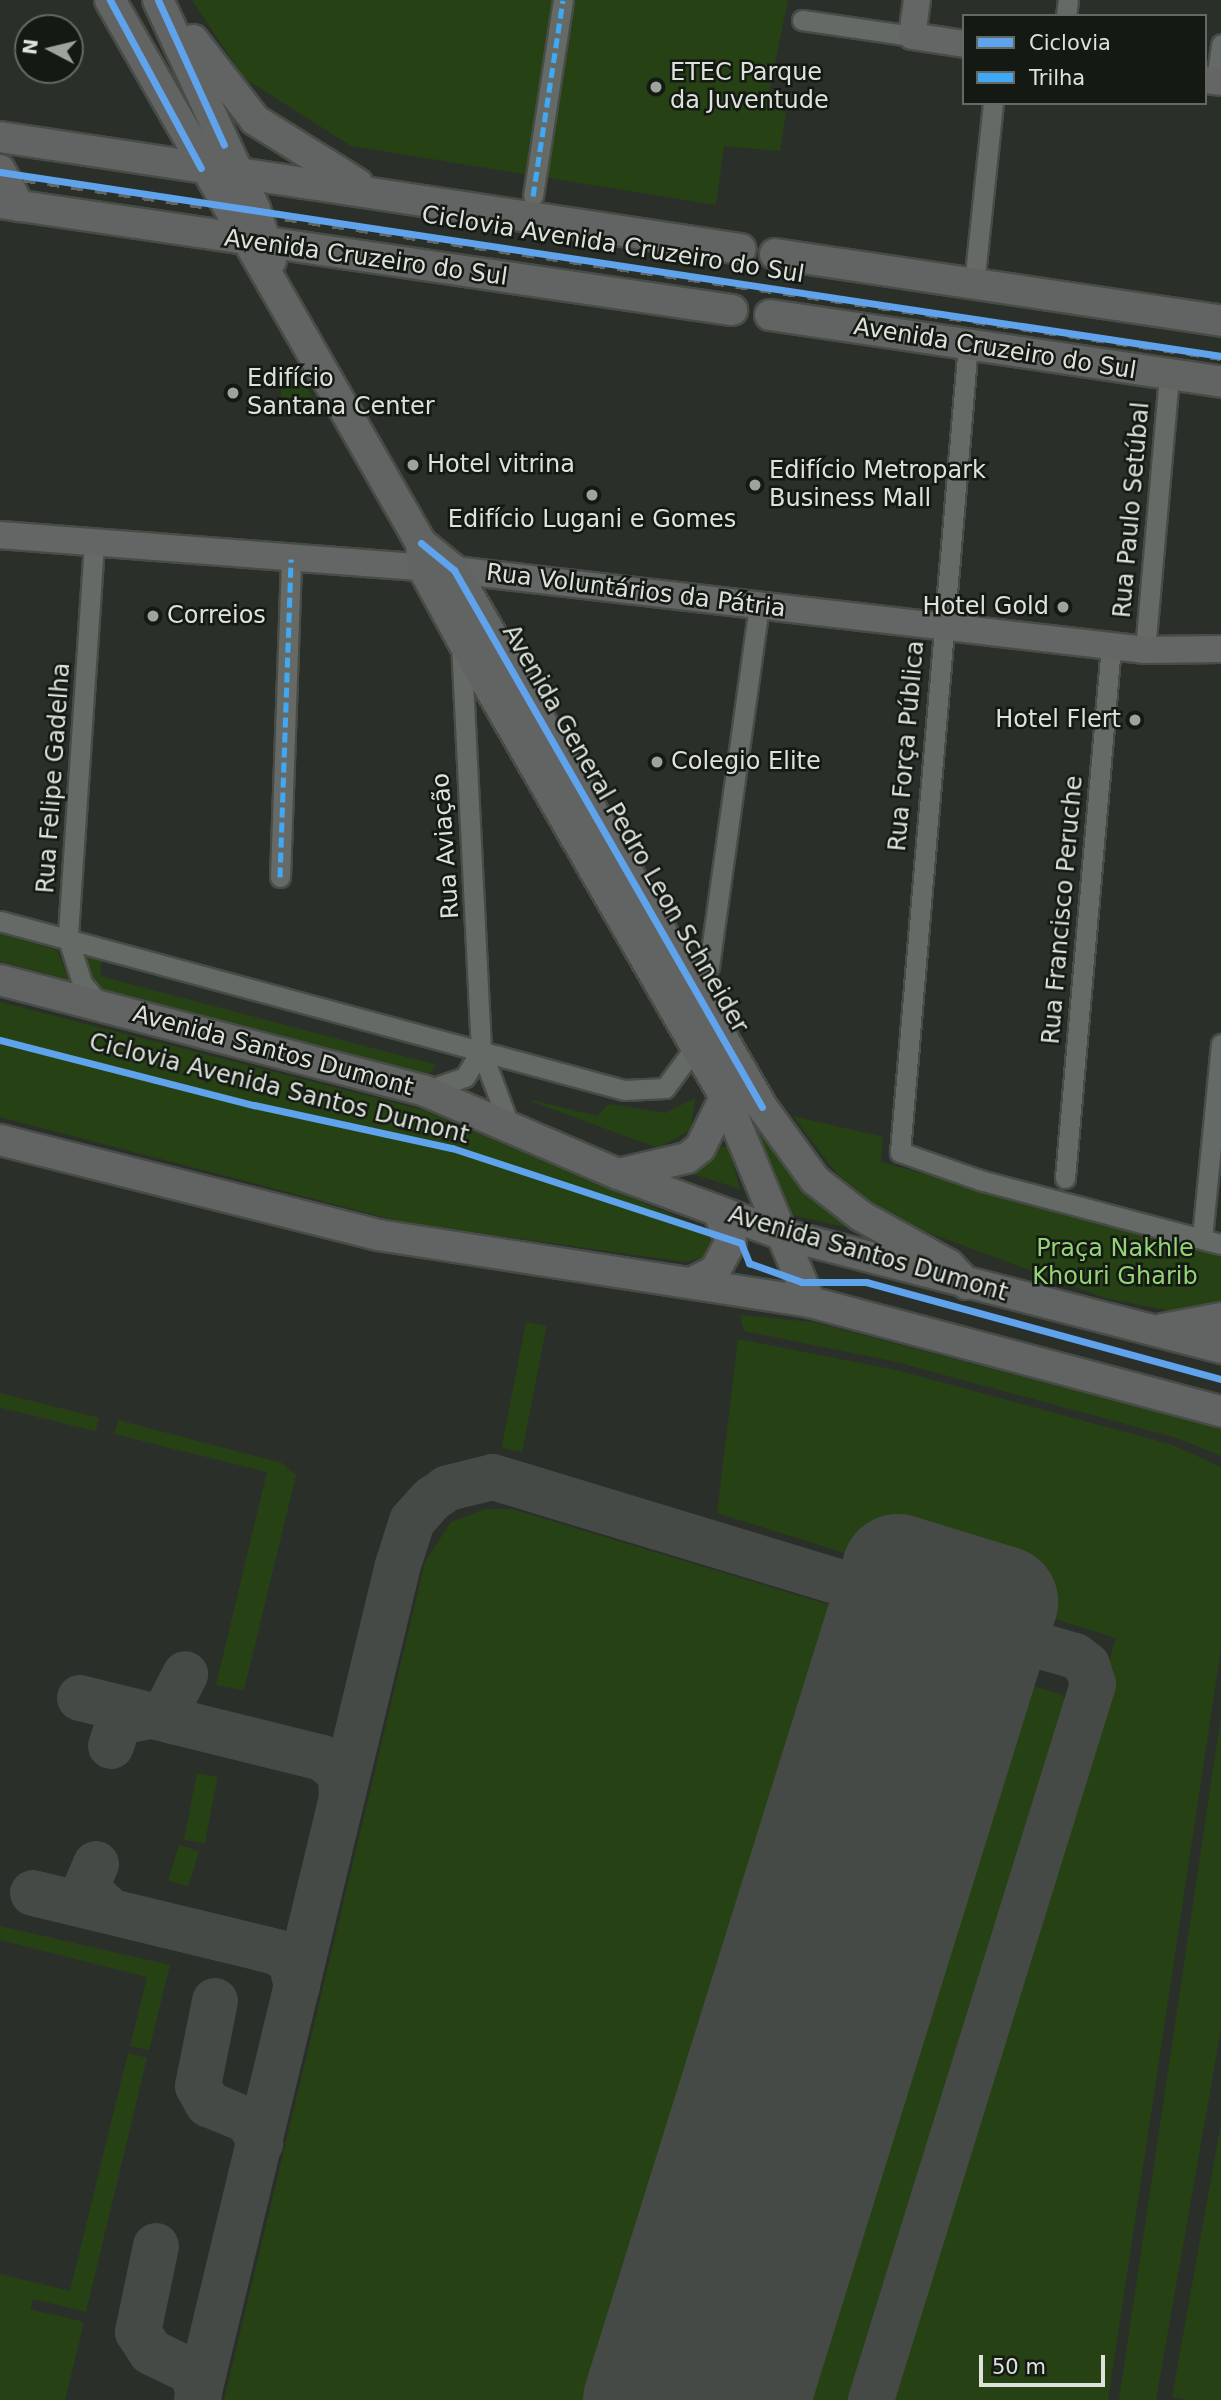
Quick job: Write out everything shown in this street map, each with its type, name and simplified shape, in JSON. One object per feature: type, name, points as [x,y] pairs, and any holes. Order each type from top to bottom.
[{"type":"main road","points":[[110,0],[201,167],[258,242]]},
{"type":"main road","points":[[917,0],[912,36],[962,44]]},
{"type":"main road","points":[[160,4],[239,173],[258,242]]},
{"type":"main road","points":[[160,4],[255,120],[370,192]]},
{"type":"main road","points":[[0,137],[741,249]]},
{"type":"main road","points":[[0,170],[10,204]]},
{"type":"main road","name":"Avenida Cruzeiro do Sul","points":[[10,204],[733,310]]},
{"type":"main road","name":"Avenida General Pedro Leon Schneider","points":[[258,242],[422,555],[461,638],[725,1097],[810,1302]]},
{"type":"main road","points":[[775,254],[1221,321]]},
{"type":"main road","name":"Avenida Cruzeiro do Sul","points":[[770,315],[1221,382]]},
{"type":"main road","points":[[0,535],[291,559],[422,555],[454,570]]},
{"type":"main road","name":"Avenida General Pedro Leon Schneider","points":[[454,570],[694,982],[762,1107],[816,1180],[861,1216],[949,1265],[967,1284]]},
{"type":"main road","name":"Rua Voluntários da Pátria","points":[[454,570],[1111,646],[1186,653],[1221,649]]},
{"type":"main road","name":"Rua Voluntários da Pátria","points":[[1186,653],[1221,665]]},
{"type":"main road","name":"Avenida Santos Dumont","points":[[0,980],[425,1091],[618,1174],[781,1234],[1221,1348]]},
{"type":"main road","points":[[618,1174],[687,1158],[700,1147],[725,1097]]},
{"type":"main road","points":[[0,1140],[378,1235],[541,1265],[697,1280],[810,1302],[1221,1411]]},
{"type":"main road","points":[[697,1280],[715,1270],[731,1241],[718,1212]]},
{"type":"main road","points":[[1152,1331],[1221,1318]]},
{"type":"street","points":[[533,196],[563,0]]},
{"type":"street","points":[[802,20],[912,36]]},
{"type":"street","points":[[1214,81],[1221,44]]},
{"type":"street","points":[[974,284],[993,105]]},
{"type":"street","name":"Rua Força Pública","points":[[968,344],[900,1152],[980,1180],[1212,1241]]},
{"type":"street","name":"Rua Paulo Setúbal","points":[[1145,649],[1169,375]]},
{"type":"street","name":"Rua Felipe Gadelha","points":[[94,543],[68,939],[82,984],[102,1007]]},
{"type":"street","points":[[280,877],[291,559]]},
{"type":"street","points":[[694,982],[709,966],[760,605]]},
{"type":"street","name":"Rua Aviação","points":[[461,638],[481,1050],[509,1125]]},
{"type":"street","name":"Rua Francisco Peruche","points":[[1065,1178],[1111,646]]},
{"type":"street","points":[[0,921],[648,1092],[665,1088],[696,1046]]},
{"type":"street","points":[[1212,1241],[1221,1044]]},
{"type":"street","points":[[425,1091],[466,1077],[481,1050]]},
{"type":"green space","points":[[192,0],[788,0],[769,92],[786,113],[780,151],[724,146],[716,205],[351,146],[244,78]]},
{"type":"green space","points":[[281,366],[295,366],[318,406],[281,407]]},
{"type":"green space","points":[[459,600],[768,1142],[795,1176],[862,1231],[793,1215],[785,1206]]},
{"type":"green space","points":[[0,934],[57,950],[69,980],[0,961]]},
{"type":"green space","points":[[82,956],[102,960],[100,976],[437,1065],[428,1074],[95,987]]},
{"type":"green space","points":[[0,1002],[423,1110],[717,1234],[715,1254],[686,1262],[402,1222],[0,1117]]},
{"type":"green space","points":[[695,1098],[691,1130],[658,1148],[532,1100],[597,1116],[609,1104],[665,1113]]},
{"type":"green space","name":"Praça Nakhle Khouri Gharib","points":[[793,1116],[883,1137],[881,1162],[1221,1255],[1221,1312],[1171,1311],[1105,1298],[921,1230],[884,1212],[836,1173]]},
{"type":"green space","points":[[722,1146],[729,1148],[740,1189],[693,1174]]},
{"type":"green space","points":[[740,1315],[813,1322],[1221,1429],[1221,1456],[1177,1438],[893,1361],[744,1331]]},
{"type":"green space","points":[[526,1322],[547,1326],[522,1452],[502,1448]]},
{"type":"green space","points":[[738,1339],[896,1370],[1173,1445],[1221,1467],[1221,1648],[1108,2400],[880,2400],[1116,1638],[717,1513]]},
{"type":"green space","points":[[0,1393],[99,1418],[96,1431],[0,1407]]},
{"type":"green space","points":[[118,1420],[282,1463],[296,1475],[244,1690],[216,1685],[267,1472],[114,1434]]},
{"type":"green space","points":[[485,1509],[512,1509],[863,1615],[874,1628],[875,1643],[639,2400],[224,2400],[425,1562],[451,1522]]},
{"type":"green space","points":[[993,1673],[1063,1695],[1074,1721],[862,2400],[756,2400],[976,1691]]},
{"type":"green space","points":[[1221,1716],[1221,2029],[1156,2400],[1119,2400]]},
{"type":"green space","points":[[197,1773],[218,1777],[205,1844],[184,1840]]},
{"type":"green space","points":[[179,1845],[199,1851],[188,1887],[168,1880]]},
{"type":"green space","points":[[0,1926],[170,1965],[149,2050],[130,2046],[147,1977],[0,1940]]},
{"type":"green space","points":[[128,2053],[147,2058],[86,2312],[33,2299],[30,2309],[84,2322],[65,2400],[0,2400],[0,2274],[70,2291]]},
{"type":"green space","points":[[1221,2123],[1221,2400],[1188,2400],[1172,2397]]},
{"type":"taxiway","points":[[197,2400],[398,1565],[412,1521],[432,1499],[448,1488],[493,1477],[905,1602],[922,1624],[923,1659],[861,1870]]},
{"type":"taxiway","points":[[871,2400],[1093,1684],[1087,1665],[1075,1656],[978,1628],[939,1651],[921,1684]]},
{"type":"taxiway","points":[[175,1722],[168,1708],[185,1674]]},
{"type":"taxiway","points":[[80,1698],[322,1758],[341,1773],[342,1797]]},
{"type":"taxiway","points":[[111,1746],[119,1722],[151,1716]]},
{"type":"taxiway","points":[[96,1864],[86,1888],[109,1910]]},
{"type":"taxiway","points":[[33,1893],[276,1952],[291,1961],[297,1986]]},
{"type":"taxiway","points":[[215,2001],[198,2086],[208,2104],[249,2121],[260,2143]]},
{"type":"taxiway","points":[[156,2246],[138,2332],[151,2352],[192,2372],[199,2394]]},
{"type":"runway","points":[[639,2400],[898,1570],[1002,1602],[754,2400]]},
{"type":"railway","points":[[0,176],[1221,358]]},
{"type":"marked path","points":[[533,196],[563,0]]},
{"type":"marked path","points":[[280,877],[291,559]]},
{"type":"cycle path","points":[[110,0],[201,168]]},
{"type":"cycle path","points":[[158,0],[224,145]]},
{"type":"cycle path","name":"Ciclovia Avenida Cruzeiro do Sul","points":[[0,172],[1221,356]]},
{"type":"cycle path","points":[[421,543],[454,570],[762,1107]]},
{"type":"cycle path","name":"Ciclovia Avenida Santos Dumont","points":[[0,1040],[254,1105],[452,1148],[741,1243],[749,1263],[802,1282],[866,1282],[1221,1379]]},
{"type":"place","name":"ETEC Parque da Juventude","points":[[656,87]]},
{"type":"place","name":"Edifício Santana Center","points":[[233,393]]},
{"type":"place","name":"Hotel vitrina","points":[[413,465]]},
{"type":"place","name":"Edifício Metropark Business Mall","points":[[755,485]]},
{"type":"place","name":"Edifício Lugani e Gomes","points":[[592,495]]},
{"type":"place","name":"Hotel Gold","points":[[1063,607]]},
{"type":"place","name":"Correios","points":[[153,616]]},
{"type":"place","name":"Hotel Flert","points":[[1135,720]]},
{"type":"place","name":"Colegio Elite","points":[[657,762]]}]
